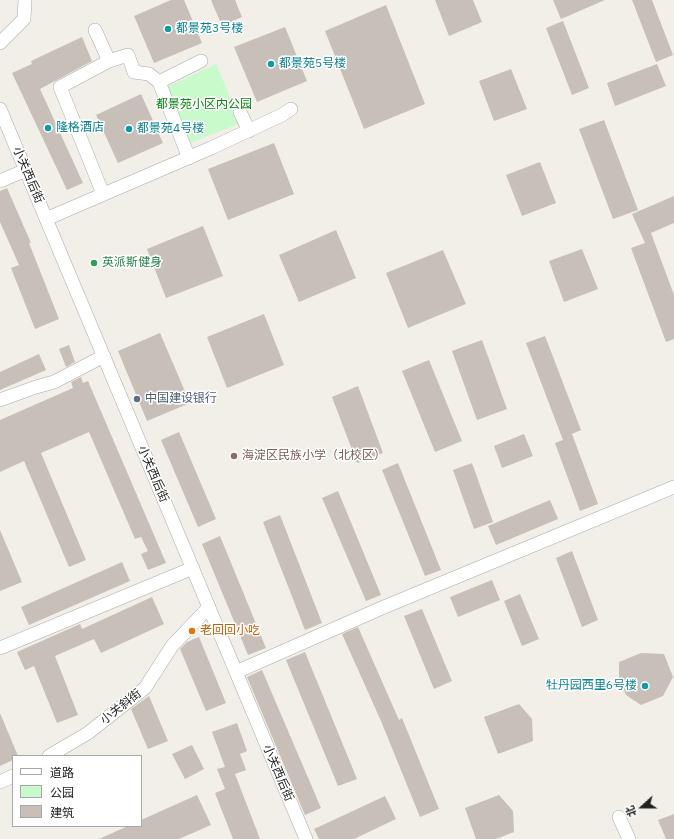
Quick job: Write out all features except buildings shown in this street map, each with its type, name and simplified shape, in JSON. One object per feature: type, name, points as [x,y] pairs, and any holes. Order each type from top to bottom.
[{"type":"street","points":[[0,43],[24,19],[25,0]]},
{"type":"street","points":[[95,30],[110,61]]},
{"type":"street","points":[[103,194],[60,87],[110,61],[128,55],[134,72],[149,74],[159,82],[189,158]]},
{"type":"street","points":[[159,82],[201,61]]},
{"type":"street","name":"小关西后街","points":[[0,109],[306,839]]},
{"type":"street","points":[[46,219],[189,158],[249,131],[291,109]]},
{"type":"street","points":[[240,112],[249,131]]},
{"type":"street","points":[[0,181],[26,170]]},
{"type":"street","points":[[0,400],[36,386],[54,382],[104,356]]},
{"type":"street","points":[[236,672],[384,607],[674,487]]},
{"type":"street","points":[[0,648],[193,568]]},
{"type":"street","name":"小关斜街","points":[[51,755],[88,733],[145,688],[172,646],[209,607]]},
{"type":"street","points":[[0,782],[12,776]]},
{"type":"street","points":[[619,817],[629,839]]},
{"type":"green space","name":"都景苑小区内公园","points":[[216,64],[241,123],[190,143],[167,87]]},
{"type":"place","name":"都景苑3号楼","points":[[168,29]]},
{"type":"place","name":"都景苑5号楼","points":[[271,64]]},
{"type":"place","name":"隆格酒店","points":[[48,128]]},
{"type":"place","name":"都景苑4号楼","points":[[129,129]]},
{"type":"place","name":"英派斯健身","points":[[94,263]]},
{"type":"place","name":"中国建设银行","points":[[137,399]]},
{"type":"place","name":"海淀区民族小学（北校区）","points":[[234,456]]},
{"type":"place","name":"老回回小吃","points":[[192,631]]},
{"type":"place","name":"牡丹园西里6号楼","points":[[645,686]]}]
